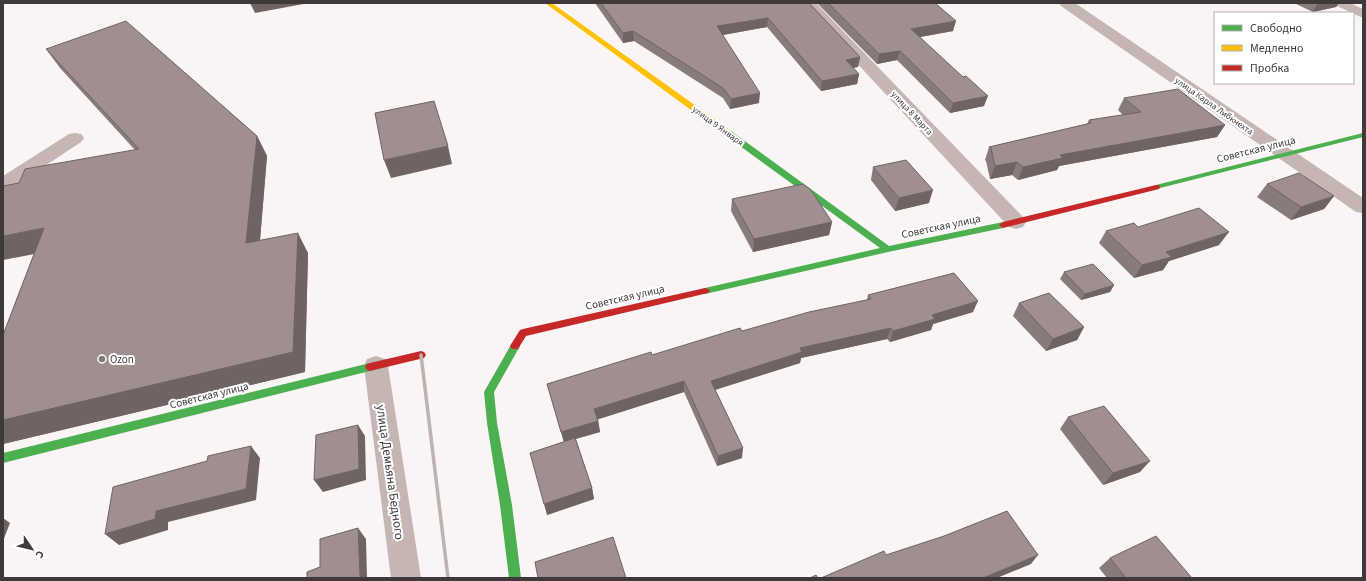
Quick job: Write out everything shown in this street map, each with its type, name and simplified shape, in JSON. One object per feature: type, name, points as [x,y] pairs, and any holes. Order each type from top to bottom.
[{"type":"street","name":"улица 9 Января","points":[[548,3],[888,249]]},
{"type":"street","name":"улица 8 Марта","points":[[808,3],[1016,222]]},
{"type":"street","name":"улица Карла Либкнехта","points":[[1066,3],[1285,155],[1363,207]]},
{"type":"street","name":"Советская улица","points":[[515,578],[492,423],[489,392],[523,333],[888,249],[1016,222],[1363,134]]},
{"type":"street","points":[[3,185],[75,138]]},
{"type":"street","name":"Советская улица","points":[[3,458],[421,355]]},
{"type":"street","name":"улица Демьяна Бедного","points":[[376,366],[406,578]]},
{"type":"lane","points":[[1341,3],[1363,14]]},
{"type":"building","points":[[601,3],[809,3],[860,57],[846,60],[859,74],[822,81],[768,18],[717,26],[760,93],[731,99],[723,88],[633,31],[623,33]]},
{"type":"building","points":[[828,3],[935,3],[956,21],[911,29],[963,77],[966,76],[988,96],[953,103],[900,51],[879,54]]},
{"type":"building","points":[[126,21],[257,136],[246,243],[298,233],[293,352],[3,420],[3,335],[44,228],[3,236],[3,186],[19,183],[25,169],[139,149],[46,49]]},
{"type":"building","points":[[1178,89],[1225,125],[1060,155],[1063,158],[1023,167],[1017,162],[995,166],[991,148],[989,147],[1091,123],[1089,120],[1141,112],[1124,98]]},
{"type":"building","points":[[434,101],[448,146],[384,160],[375,113]]},
{"type":"building","points":[[906,160],[933,190],[899,198],[873,167]]},
{"type":"building","points":[[1299,173],[1334,196],[1301,207],[1267,184]]},
{"type":"building","points":[[803,184],[811,190],[832,222],[754,239],[732,199]]},
{"type":"building","points":[[1199,208],[1229,232],[1166,252],[1172,257],[1142,265],[1106,231],[1134,223],[1138,227]]},
{"type":"building","points":[[1093,264],[1114,285],[1085,294],[1064,272]]},
{"type":"building","points":[[954,273],[978,301],[932,315],[935,319],[893,331],[891,328],[800,348],[802,352],[711,381],[743,448],[718,456],[684,381],[594,409],[598,421],[561,432],[547,384],[651,352],[652,355],[740,328],[742,331],[809,312],[871,299],[868,295]]},
{"type":"building","points":[[1049,293],[1084,327],[1053,339],[1019,303]]},
{"type":"building","points":[[1104,406],[1150,461],[1113,473],[1068,417]]},
{"type":"building","points":[[358,425],[359,469],[314,480],[316,435]]},
{"type":"building","points":[[575,438],[592,488],[544,504],[530,453]]},
{"type":"building","points":[[251,446],[246,489],[156,511],[155,519],[105,534],[113,487],[207,461],[208,456]]},
{"type":"building","points":[[1007,511],[1038,555],[983,578],[821,578],[884,551],[886,555],[944,536]]},
{"type":"building","points":[[358,528],[360,578],[307,578],[307,572],[320,567],[320,539]]},
{"type":"building","points":[[1156,536],[1192,578],[1126,578],[1110,558]]},
{"type":"building","points":[[613,537],[626,578],[538,578],[535,562]]},
{"type":"building","points":[[816,575],[818,578],[810,578]]},
{"type":"railway","points":[[421,355],[448,578]]},
{"type":"traffic: fast","points":[[728,133],[888,249]]},
{"type":"traffic: fast","points":[[1156,187],[1363,135]]},
{"type":"traffic: fast","points":[[705,291],[888,249],[1003,225]]},
{"type":"traffic: fast","points":[[515,346],[489,392],[492,423],[506,505],[515,578]]},
{"type":"traffic: fast","points":[[3,458],[370,367]]},
{"type":"traffic: slow","points":[[548,3],[728,133]]},
{"type":"traffic: jam","points":[[1003,225],[1156,187]]},
{"type":"traffic: jam","points":[[515,346],[523,333],[705,291]]},
{"type":"traffic: jam","points":[[370,367],[421,355]]},
{"type":"place","name":"Ozon","points":[[102,359]]}]
